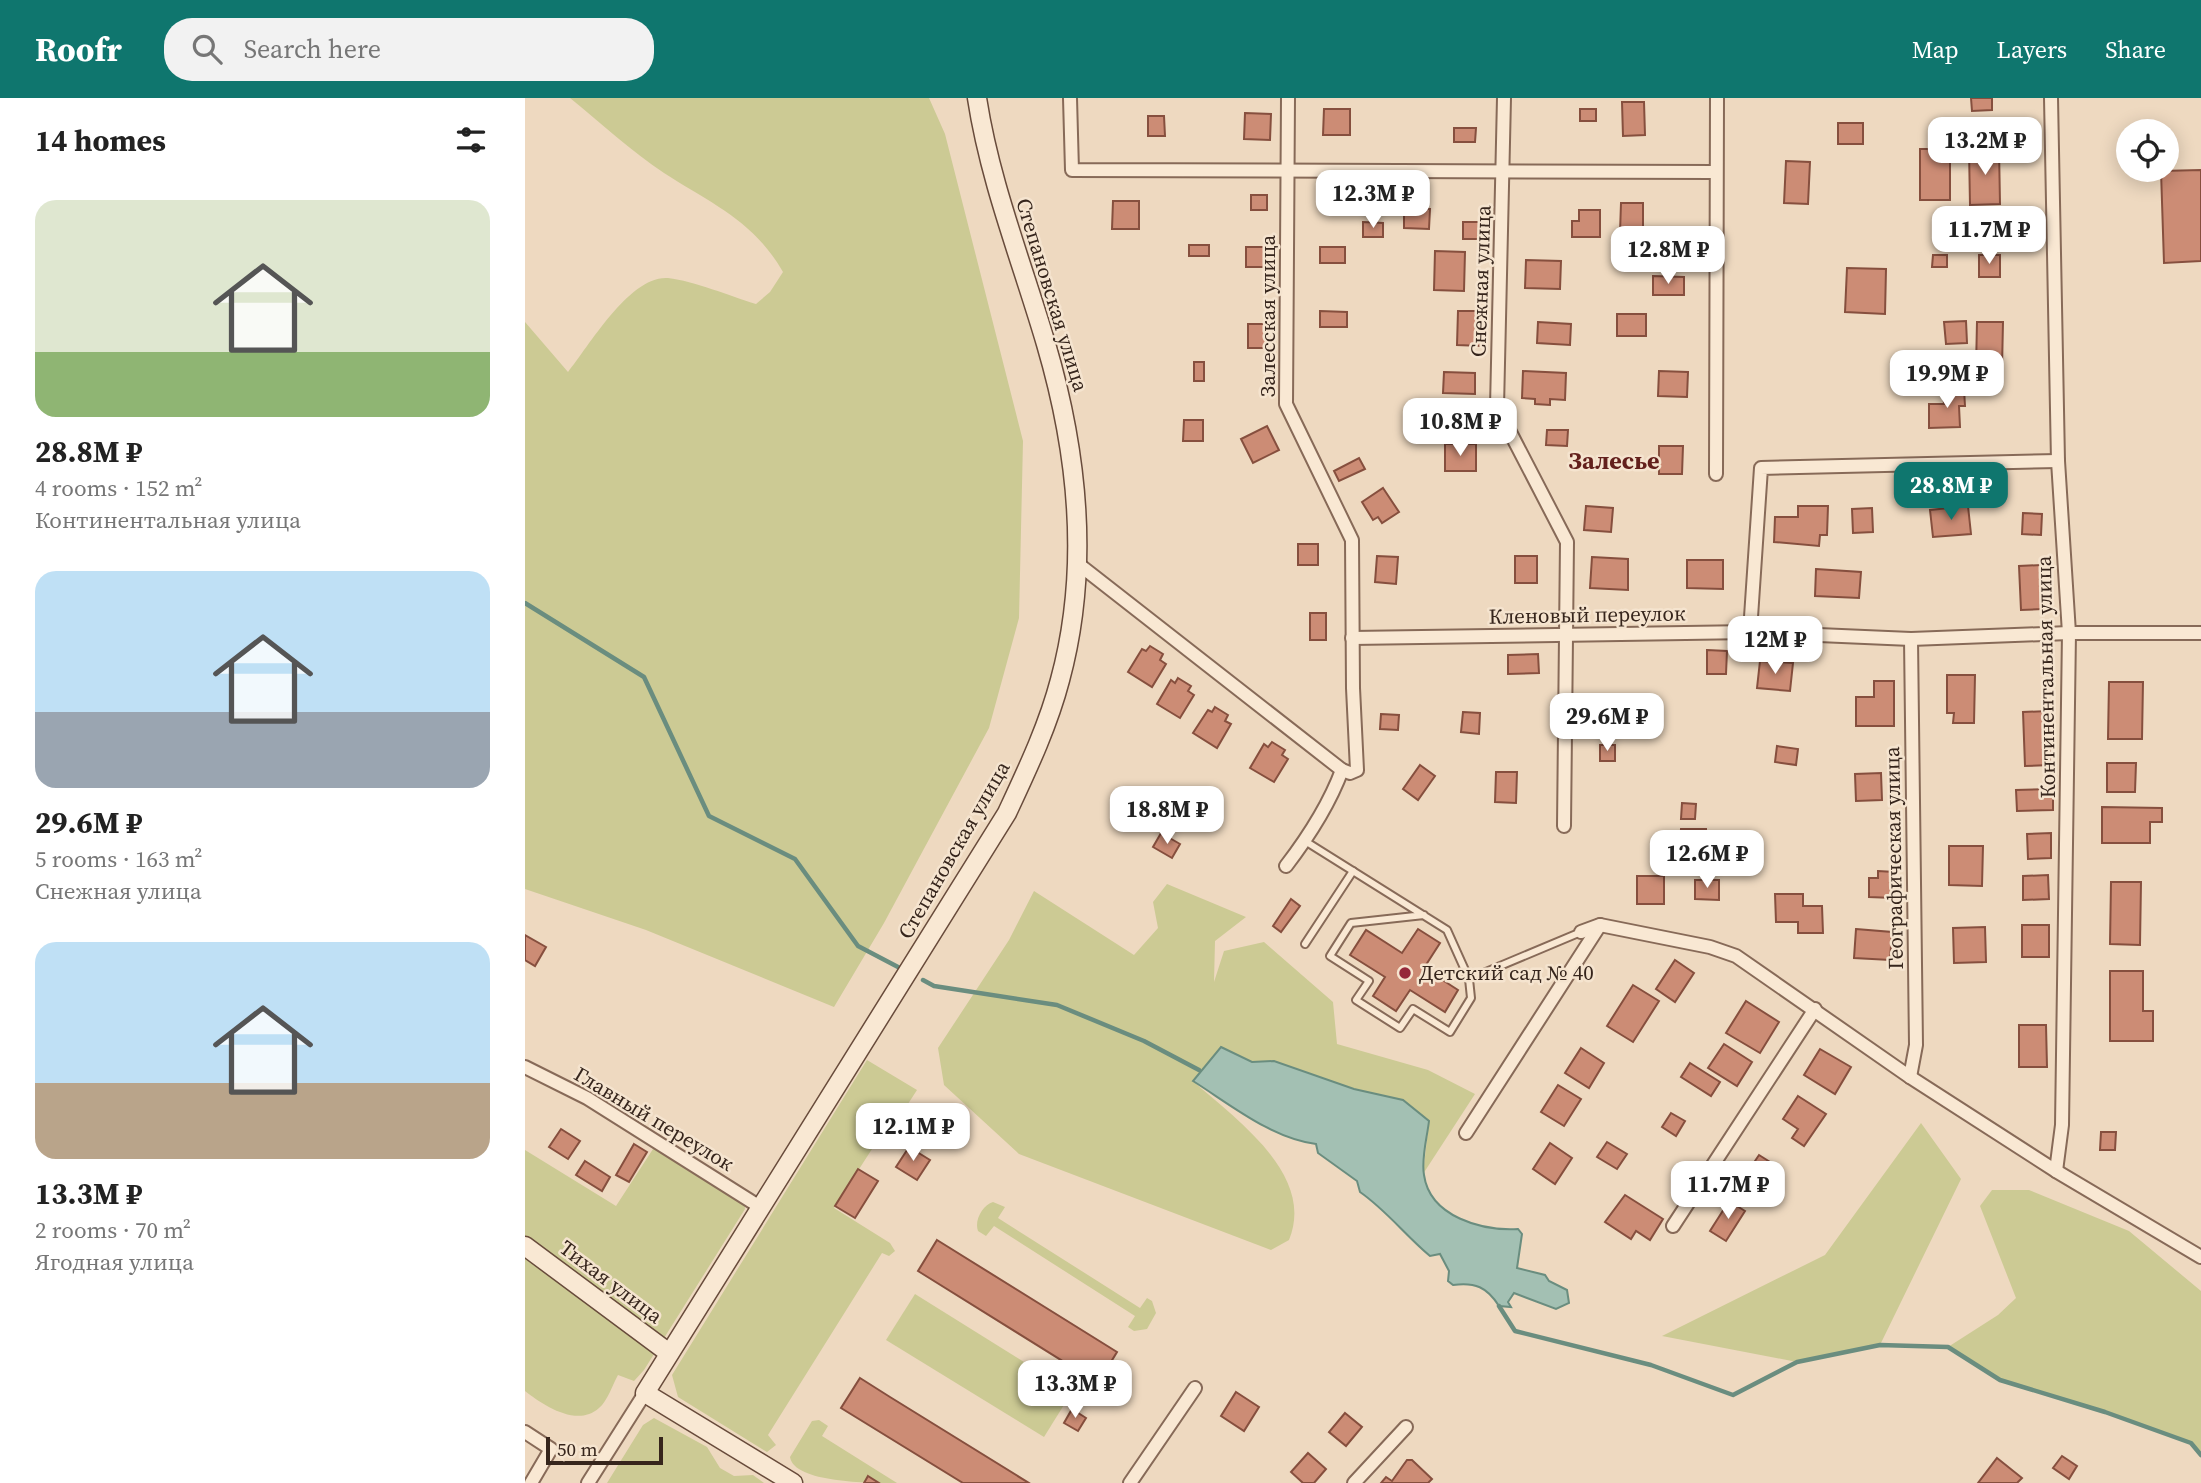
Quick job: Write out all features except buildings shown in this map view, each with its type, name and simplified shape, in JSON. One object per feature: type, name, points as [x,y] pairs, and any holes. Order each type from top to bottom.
[{"type":"street","name":"Степановская улица","points":[[645,1393],[1007,813],[1030,763],[1060,681],[1074,606],[1077,563],[1075,482],[1071,447],[1046,343],[994,183],[977,98]]},
{"type":"street","points":[[1070,98],[1072,170],[1715,172]]},
{"type":"street","name":"Залесская улица","points":[[1288,98],[1286,404],[1352,540],[1352,638],[1357,770],[1350,773],[1342,770]]},
{"type":"street","name":"Снежная улица","points":[[1504,98],[1497,407],[1567,542],[1564,826]]},
{"type":"street","points":[[1716,474],[1717,98]]},
{"type":"street","name":"Континентальная улица","points":[[2051,98],[2058,461],[2069,633],[2062,1125],[2056,1171]]},
{"type":"street","points":[[1750,632],[1761,468],[2058,461]]},
{"type":"street","points":[[1077,563],[1342,770],[1334,792],[1305,841],[1286,866]]},
{"type":"street","name":"Кленовый переулок","points":[[1352,638],[1750,632],[1911,639],[2069,633],[2201,633]]},
{"type":"street","name":"Географическая улица","points":[[1910,1077],[1916,1045],[1911,639]]},
{"type":"street","points":[[1580,932],[1600,925],[1710,947],[1736,956],[1910,1077],[2056,1171],[2201,1257]]},
{"type":"street","points":[[1466,1133],[1600,925]]},
{"type":"street","points":[[1673,1226],[1815,1009]]},
{"type":"street","name":"Главный переулок","points":[[525,1067],[587,1098],[760,1207]]},
{"type":"street","name":"Тихая улица","points":[[525,1246],[669,1353]]},
{"type":"street","points":[[1130,1483],[1195,1388]]},
{"type":"street","points":[[588,1483],[645,1393],[793,1483]]},
{"type":"street","points":[[1353,1483],[1406,1427]]},
{"type":"street","points":[[525,1432],[551,1449],[531,1483]]},
{"type":"lane","points":[[1305,841],[1424,915],[1447,930],[1469,979],[1471,998],[1450,1032],[1413,1009],[1400,1028],[1356,1000],[1369,981],[1330,956],[1351,923],[1424,915]]},
{"type":"lane","points":[[1305,944],[1353,871]]},
{"type":"lane","points":[[1469,979],[1580,932]]},
{"type":"shaded area","points":[[570,98],[929,98],[945,134],[1023,441],[1019,618],[989,728],[884,923],[834,1007],[646,930],[525,889],[525,322],[568,372],[625,300],[654,280],[668,278],[700,285],[756,304],[770,292],[783,272],[771,254],[745,226],[664,173]]},
{"type":"shaded area","points":[[1167,884],[1246,917],[1215,941],[1214,982],[1224,951],[1264,942],[1333,1002],[1337,1044],[1428,1070],[1475,1094],[1423,1174],[1429,1122],[1403,1100],[1354,1089],[1274,1061],[1252,1062],[1193,1081],[1249,1131],[1282,1171],[1291,1193],[1294,1216],[1289,1240],[1271,1250],[1019,1154],[944,1085],[938,1048],[1009,940],[1034,891],[1134,955],[1158,928],[1153,902]]},
{"type":"shaded area","points":[[1221,1047],[1252,1062],[1274,1061],[1354,1089],[1403,1100],[1429,1121],[1423,1169],[1428,1189],[1436,1201],[1447,1211],[1474,1224],[1518,1229],[1522,1234],[1517,1268],[1545,1275],[1549,1281],[1567,1290],[1569,1303],[1556,1309],[1514,1293],[1508,1302],[1511,1307],[1499,1306],[1490,1294],[1480,1287],[1468,1284],[1453,1285],[1448,1281],[1449,1271],[1440,1254],[1430,1256],[1360,1192],[1357,1181],[1318,1153],[1316,1144],[1299,1141],[1267,1128],[1193,1081]]},
{"type":"shaded area","points":[[867,1060],[917,1090],[906,1107],[901,1104],[834,1208],[890,1243],[895,1251],[889,1256],[882,1253],[768,1435],[776,1445],[767,1452],[678,1397],[672,1375]]},
{"type":"shaded area","points":[[1921,1123],[1961,1179],[1880,1345],[1797,1362],[1662,1336],[1825,1255]]},
{"type":"shaded area","points":[[655,1146],[744,1198],[745,1209],[644,1370],[634,1381],[618,1375],[605,1402],[590,1414],[581,1416],[561,1412],[525,1391],[525,1150],[616,1206]]},
{"type":"shaded area","points":[[1992,1190],[2029,1190],[2129,1231],[2201,1291],[2201,1455],[2191,1443],[2105,1412],[2000,1380],[1948,1347],[1998,1315],[2016,1298],[1980,1206]]},
{"type":"shaded area","points":[[993,1202],[1005,1207],[998,1218],[1140,1308],[1147,1298],[1152,1301],[1156,1313],[1147,1329],[1134,1331],[1128,1327],[1135,1316],[994,1226],[986,1236],[978,1231],[980,1214]]},
{"type":"shaded area","points":[[915,1294],[1072,1392],[1044,1437],[886,1340]]},
{"type":"shaded area","points":[[654,1418],[707,1447],[720,1468],[734,1476],[753,1475],[764,1483],[607,1483],[643,1425]]},
{"type":"shaded area","points":[[819,1420],[828,1426],[822,1436],[897,1483],[835,1480],[818,1477],[795,1466],[790,1457],[812,1421]]},
{"type":"waterway","points":[[525,603],[644,677],[709,816],[795,859],[858,946],[898,967]]},
{"type":"waterway","points":[[923,980],[934,986],[1057,1005],[1144,1041],[1199,1070]]},
{"type":"waterway","points":[[1499,1306],[1515,1331],[1651,1365],[1733,1395],[1797,1362],[1880,1345],[1948,1347],[2000,1380],[2105,1412],[2191,1443],[2201,1455]]},
{"type":"place","name":"Детский сад № 40","points":[[1405,973]]},
{"type":"district","name":"Залесье","points":[[1614,461]]}]
